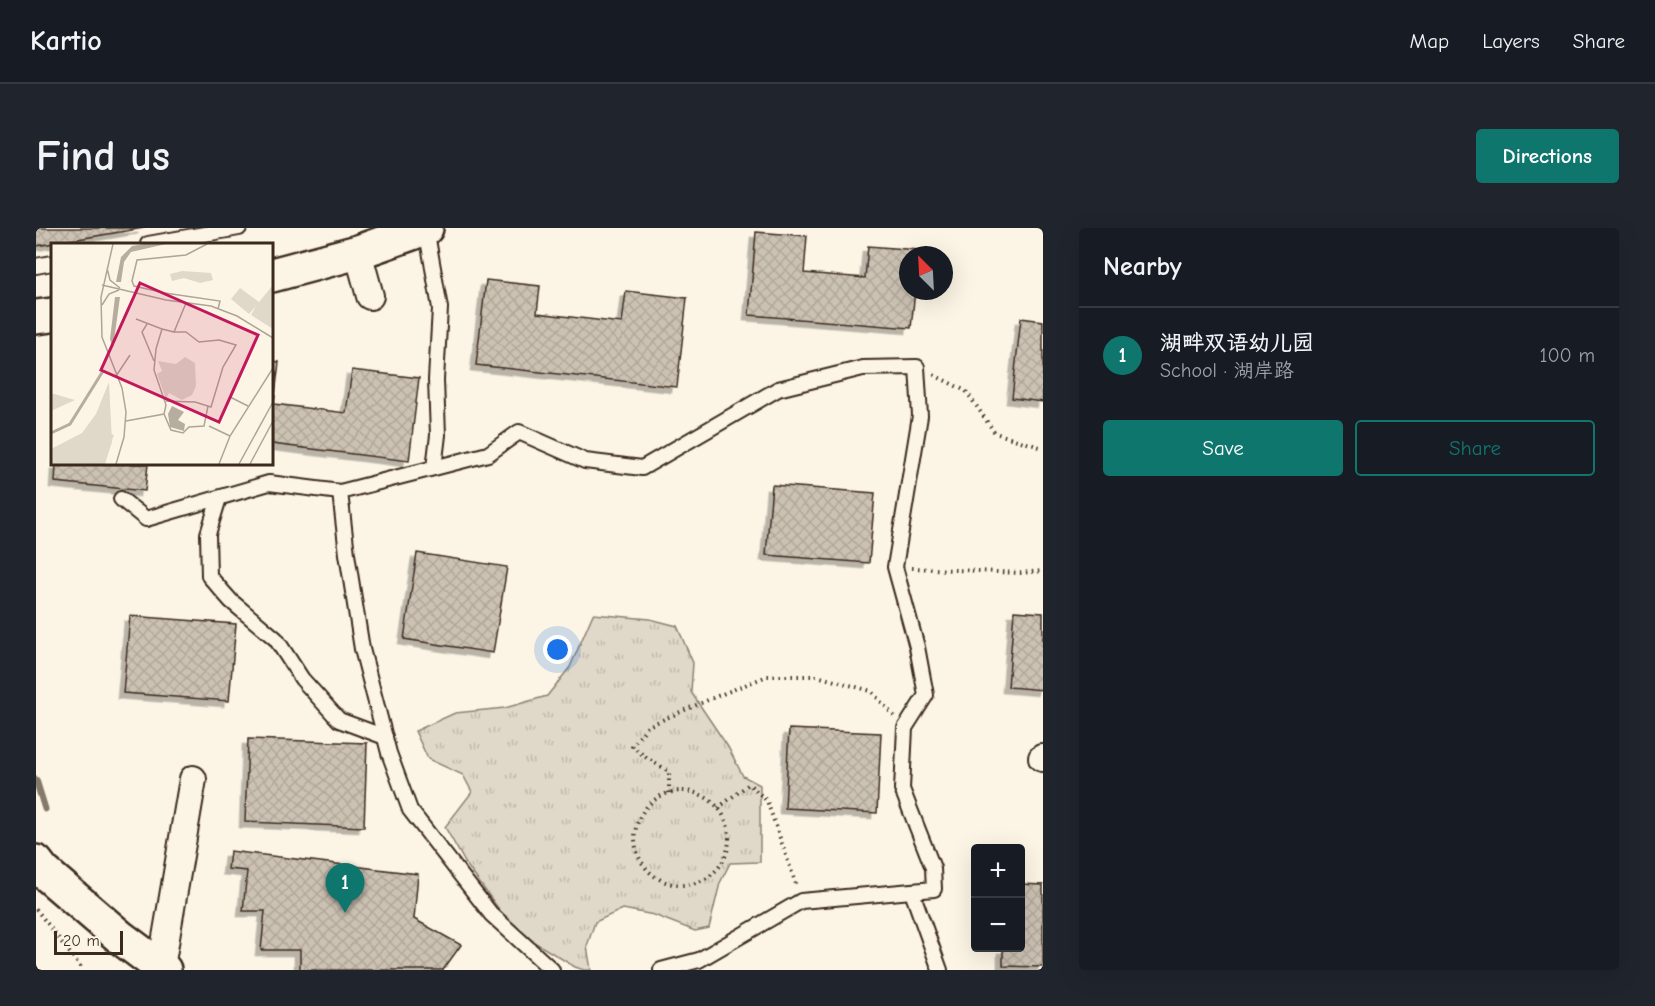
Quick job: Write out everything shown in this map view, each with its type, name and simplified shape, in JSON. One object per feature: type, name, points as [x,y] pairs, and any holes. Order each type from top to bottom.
[{"type":"street","points":[[273,275],[358,252],[426,228]]},
{"type":"street","points":[[358,252],[370,296]]},
{"type":"street","points":[[36,317],[51,315]]},
{"type":"street","points":[[36,862],[43,871],[120,937],[163,969],[193,778]]},
{"type":"lane","points":[[154,243],[239,228]]},
{"type":"lane","points":[[426,228],[440,308],[436,380],[438,435],[434,468]]},
{"type":"lane","points":[[36,266],[51,263]]},
{"type":"lane","points":[[121,499],[146,519],[269,483],[340,492],[488,454],[519,432],[585,461],[642,468],[778,389],[862,368],[917,367],[920,416],[895,567],[917,647],[926,695],[905,728],[902,789],[933,868],[934,889],[801,901],[699,960],[661,970]]},
{"type":"lane","points":[[340,492],[347,554],[363,649],[385,737],[410,810],[491,914],[552,970]]},
{"type":"lane","points":[[219,498],[208,534],[209,576],[231,601],[276,639],[302,679],[339,720],[385,737]]},
{"type":"lane","points":[[912,892],[940,970]]},
{"type":"path","points":[[917,367],[966,391],[995,433],[1043,448]]},
{"type":"path","points":[[895,567],[1020,573],[1043,571]]},
{"type":"path","points":[[669,793],[669,771],[648,759],[632,746],[648,726],[767,676],[817,676],[871,691],[905,728]]},
{"type":"path","points":[[718,808],[749,784],[767,801],[801,901]]},
{"type":"path","points":[[686,791],[701,795],[718,808],[724,816],[729,831],[729,847],[723,862],[712,874],[699,882],[684,885],[669,883],[656,877],[645,867],[638,854],[635,839],[644,811],[655,800],[669,793],[686,791]]},
{"type":"path","points":[[36,909],[83,970]]},
{"type":"green space","points":[[593,614],[650,619],[677,626],[693,663],[691,692],[728,747],[743,776],[760,785],[760,862],[730,863],[720,883],[709,928],[695,931],[654,915],[623,909],[595,922],[587,946],[591,970],[584,970],[534,942],[506,919],[466,864],[445,827],[472,792],[463,775],[428,759],[415,731],[455,713],[505,708],[547,696],[570,667]]},
{"type":"building","points":[[36,228],[144,228],[51,243],[36,246]]},
{"type":"building","points":[[756,232],[807,236],[804,273],[865,278],[868,246],[899,248],[899,300],[914,300],[911,328],[749,315]]},
{"type":"building","points":[[486,280],[540,286],[537,313],[622,323],[626,291],[687,298],[677,387],[476,365]]},
{"type":"building","points":[[1021,318],[1043,321],[1043,402],[1012,398]]},
{"type":"building","points":[[273,361],[279,362],[274,404],[346,413],[352,370],[419,378],[409,461],[273,444]]},
{"type":"building","points":[[56,465],[148,465],[145,491],[55,482]]},
{"type":"building","points":[[772,485],[875,493],[869,563],[766,555]]},
{"type":"building","points":[[417,553],[507,567],[493,653],[404,639]]},
{"type":"building","points":[[1014,611],[1043,613],[1043,690],[1008,687]]},
{"type":"building","points":[[130,616],[236,624],[229,701],[123,693]]},
{"type":"building","points":[[789,729],[881,733],[877,813],[785,808]]},
{"type":"building","points":[[248,739],[367,743],[364,827],[245,822]]},
{"type":"building","points":[[230,851],[418,874],[414,919],[461,945],[443,970],[300,970],[300,950],[261,950],[265,911],[243,911],[247,871],[228,869]]},
{"type":"building","points":[[1025,884],[1043,885],[1043,967],[1003,966],[1003,952],[1025,952]]},
{"type":"waterway","points":[[36,780],[45,809]]},
{"type":"place","name":"湖畔双语幼儿园","points":[[345,913]]}]
